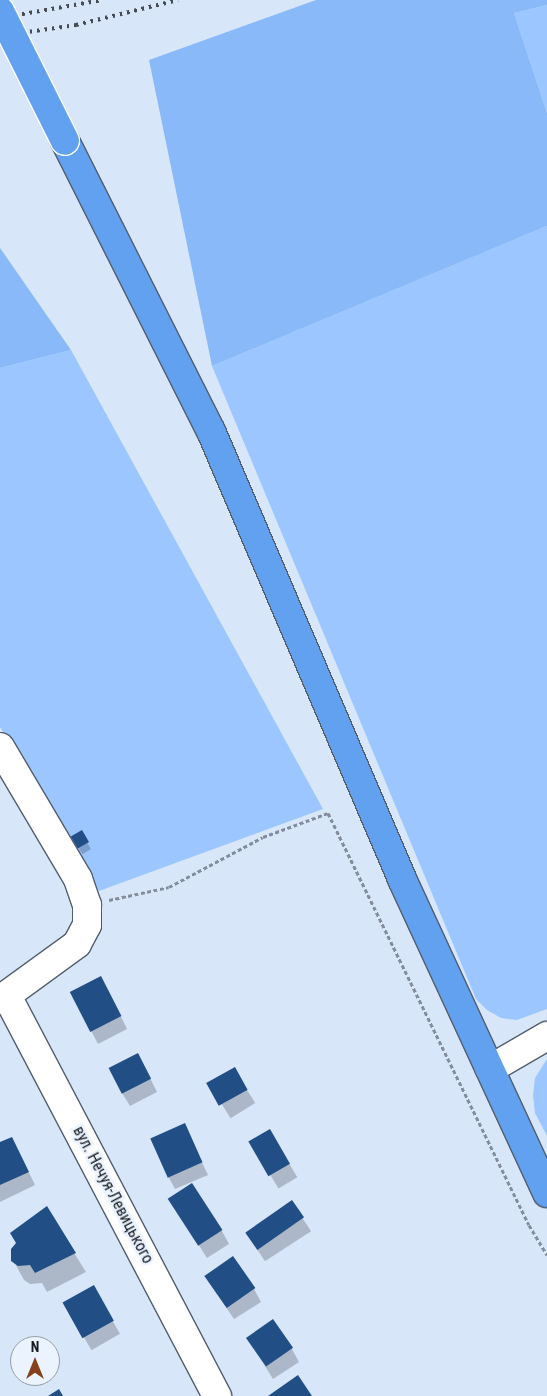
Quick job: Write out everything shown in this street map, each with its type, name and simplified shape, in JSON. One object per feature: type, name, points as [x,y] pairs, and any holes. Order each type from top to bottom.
[{"type":"highway","points":[[0,11],[211,431],[355,772],[547,1193]]},
{"type":"street","points":[[0,747],[78,879],[87,905],[87,925],[77,944],[4,998]]},
{"type":"street","name":"вул. Нечуя-Левицького","points":[[4,998],[217,1396]]},
{"type":"street","points":[[490,1069],[547,1036]]},
{"type":"path","points":[[87,905],[169,887],[263,837],[328,813],[528,1225],[547,1255]]},
{"type":"shaded area","points":[[316,0],[547,0],[547,5],[514,13],[547,113],[547,226],[212,366],[149,60]]},
{"type":"shaded area","points":[[547,5],[547,113],[514,13]]},
{"type":"shaded area","points":[[547,226],[547,1009],[517,1020],[501,1018],[487,1010],[476,999],[212,366]]},
{"type":"shaded area","points":[[0,248],[71,350],[0,368]]},
{"type":"shaded area","points":[[71,350],[323,809],[99,891],[0,727],[0,368]]},
{"type":"shaded area","points":[[547,1059],[547,1136],[535,1113],[533,1095],[535,1078]]},
{"type":"building","points":[[82,830],[89,842],[78,849],[71,836]]},
{"type":"building","points":[[101,976],[121,1016],[90,1032],[70,992]]},
{"type":"building","points":[[138,1053],[151,1079],[122,1094],[109,1068]]},
{"type":"building","points":[[235,1067],[248,1090],[219,1106],[206,1083]]},
{"type":"building","points":[[185,1123],[202,1162],[168,1178],[150,1138]]},
{"type":"building","points":[[270,1129],[290,1164],[268,1176],[248,1142]]},
{"type":"building","points":[[12,1137],[29,1172],[0,1185],[0,1142]]},
{"type":"building","points":[[192,1183],[222,1230],[198,1246],[168,1199]]},
{"type":"building","points":[[292,1200],[304,1217],[257,1250],[245,1233]]},
{"type":"building","points":[[47,1206],[76,1253],[35,1273],[30,1265],[18,1266],[11,1261],[11,1249],[16,1243],[10,1233]]},
{"type":"building","points":[[233,1256],[255,1288],[227,1308],[204,1276]]},
{"type":"building","points":[[94,1285],[114,1321],[82,1338],[63,1302]]},
{"type":"building","points":[[273,1319],[293,1348],[266,1367],[246,1338]]},
{"type":"building","points":[[298,1375],[312,1396],[268,1396]]},
{"type":"building","points":[[59,1389],[63,1396],[48,1396]]},
{"type":"railway","points":[[0,18],[102,0]]},
{"type":"railway","points":[[0,36],[76,25],[178,0]]}]
